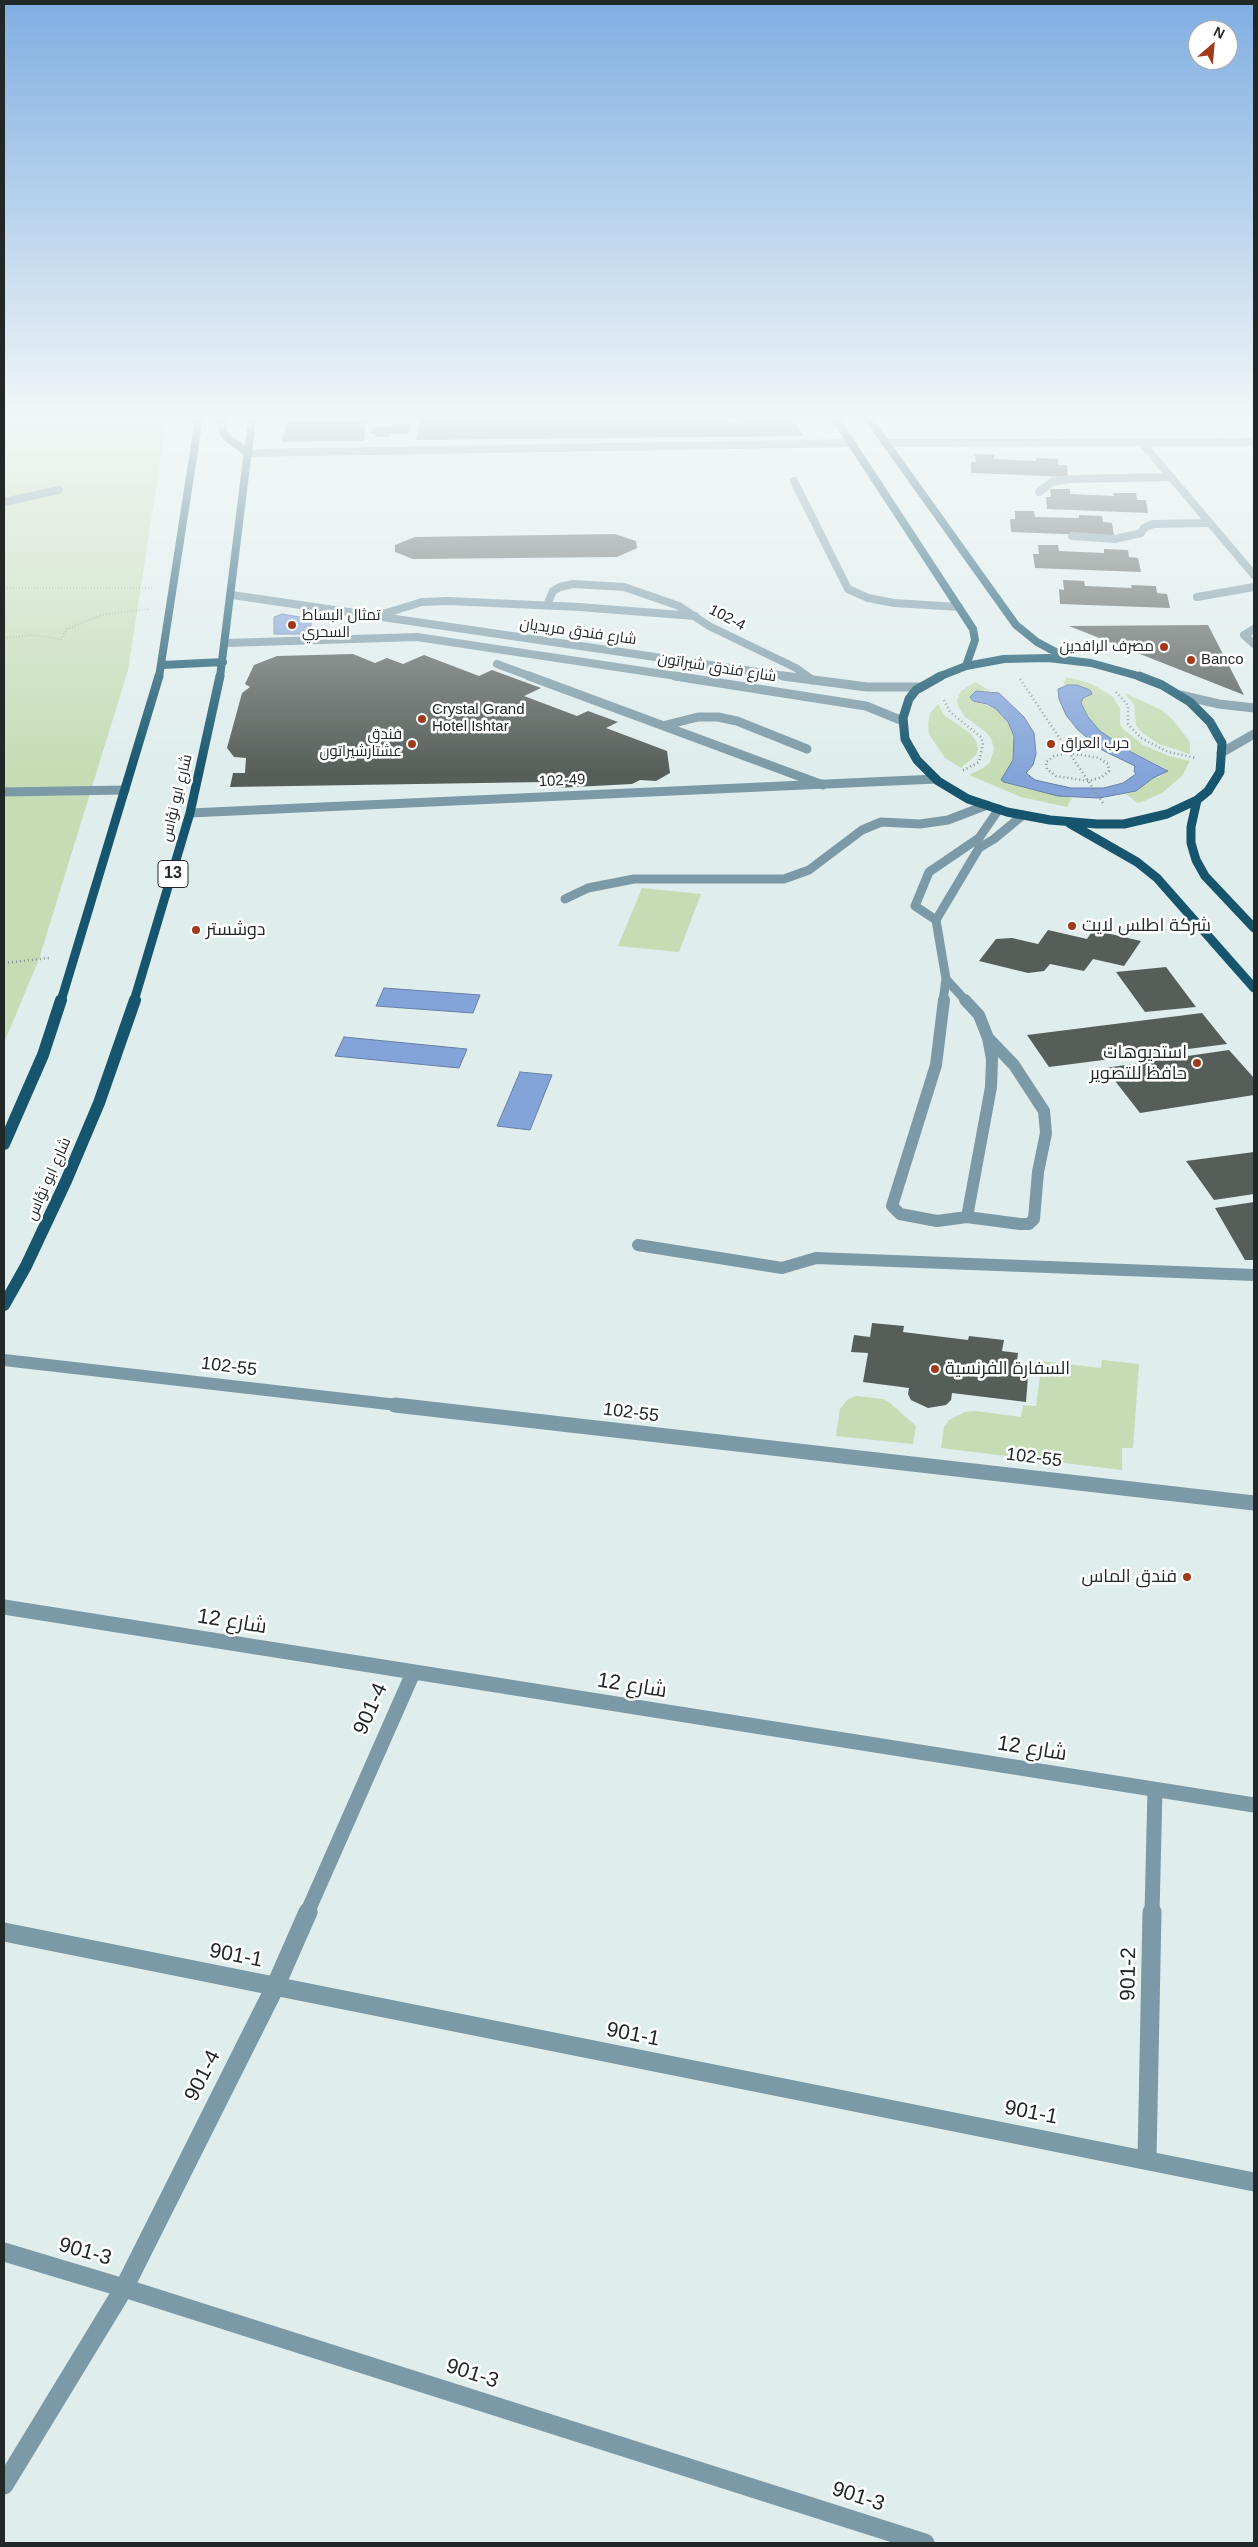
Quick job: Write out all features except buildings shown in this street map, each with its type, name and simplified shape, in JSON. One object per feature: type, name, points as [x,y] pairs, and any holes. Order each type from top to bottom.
[{"type":"main road","points":[[4,1144],[43,1055],[55,1020],[152,705],[162,665],[181,537]]},
{"type":"main road","name":"شارع ابو نؤاس","points":[[4,1305],[26,1266],[66,1181],[102,1094],[128,1022],[190,813],[223,662],[239,537]]},
{"type":"main road","points":[[913,537],[973,629],[974,640],[966,666]]},
{"type":"main road","points":[[953,537],[1016,625],[1037,642],[1070,660]]},
{"type":"main road","points":[[1025,657],[1070,660],[1130,672],[1180,695],[1210,722],[1222,742],[1220,772],[1208,791],[1197,800],[1168,814],[1124,824],[1067,822],[1023,815],[968,799],[936,779],[910,750],[905,739],[903,721],[909,699],[921,687],[940,676],[966,666],[1025,657]]},
{"type":"main road","points":[[162,665],[223,662]]},
{"type":"main road","points":[[1197,800],[1191,828],[1191,843],[1196,860],[1205,876],[1254,928]]},
{"type":"main road","points":[[1067,822],[1121,852],[1157,878],[1254,988]]},
{"type":"street","points":[[822,537],[848,589],[868,598],[894,603],[959,607]]},
{"type":"street","points":[[1084,537],[1115,539],[1124,537]]},
{"type":"street","points":[[1220,537],[1254,575]]},
{"type":"street","name":"102-4","points":[[547,605],[553,591],[560,587],[573,584],[599,584],[624,587],[679,606],[796,668],[812,680]]},
{"type":"street","points":[[1198,597],[1254,587]]},
{"type":"street","name":"شارع فندق مريديان","points":[[232,596],[812,680],[867,687],[921,687]]},
{"type":"street","points":[[373,617],[422,602],[448,601],[547,605],[695,616]]},
{"type":"street","points":[[417,637],[428,625]]},
{"type":"street","points":[[1254,629],[1244,635],[1254,644]]},
{"type":"street","name":"شارع فندق شيراتون","points":[[226,644],[417,637],[866,706],[903,721]]},
{"type":"street","points":[[497,664],[666,725],[823,785]]},
{"type":"street","points":[[719,683],[728,668]]},
{"type":"street","points":[[1180,695],[1220,704],[1254,708]]},
{"type":"street","points":[[666,725],[698,717],[718,717],[737,721],[807,749]]},
{"type":"street","points":[[1221,753],[1254,734]]},
{"type":"street","name":"102-49","points":[[190,813],[936,779]]},
{"type":"street","points":[[4,792],[125,790]]},
{"type":"street","points":[[565,899],[588,888],[634,879],[784,879],[809,870],[862,830],[880,822],[920,824],[948,820],[987,805]]},
{"type":"street","points":[[936,920],[916,908],[915,903],[932,869],[961,852],[979,838],[999,809]]},
{"type":"street","points":[[988,1038],[1014,1065],[1044,1111],[1046,1133],[1038,1172],[1034,1219],[1028,1224],[967,1217],[937,1221],[900,1214],[892,1206],[936,1065],[946,979],[936,920],[967,871],[974,855],[982,845],[994,839],[1023,815]]},
{"type":"street","points":[[961,852],[974,855]]},
{"type":"street","points":[[946,979],[979,1015],[988,1038],[992,1060],[992,1088],[967,1217]]},
{"type":"street","points":[[638,1245],[782,1268],[816,1258],[1254,1275]]},
{"type":"street","name":"102-55","points":[[4,1360],[1254,1503]]},
{"type":"street","name":"شارع 12","points":[[4,1606],[413,1673],[1254,1805]]},
{"type":"street","name":"901-4","points":[[4,2485],[124,2288],[275,1987],[413,1673]]},
{"type":"street","name":"901-2","points":[[1147,2159],[1156,1790]]},
{"type":"street","name":"901-1","points":[[4,1932],[1147,2159],[1254,2182]]},
{"type":"street","name":"901-3","points":[[4,2252],[124,2288],[925,2543]]},
{"type":"path","points":[[4,588],[156,588]]},
{"type":"path","points":[[4,638],[32,635],[61,639],[68,629],[101,615],[127,610],[152,609]]},
{"type":"path","points":[[1019,677],[1103,803]]},
{"type":"path","points":[[1108,687],[1128,705],[1128,724],[1141,738],[1168,752],[1197,758]]},
{"type":"path","points":[[941,695],[950,712],[981,737],[984,744],[979,762],[956,774]]},
{"type":"path","points":[[1069,753],[1099,758],[1108,764],[1109,771],[1102,777],[1089,780],[1072,780],[1056,776],[1047,769],[1046,762],[1054,756],[1069,753]]},
{"type":"path","points":[[4,963],[49,958]]},
{"type":"green space","points":[[4,537],[149,537],[128,670],[39,959],[4,1043]]},
{"type":"green space","points":[[1066,677],[1090,683],[1112,696],[1120,708],[1120,724],[1123,729],[1143,745],[1169,756],[1190,761],[1182,776],[1162,793],[1138,803],[1126,794],[1136,791],[1153,778],[1160,777],[1167,769],[1131,752],[1100,731],[1088,717],[1081,703],[1083,698],[1088,696],[1068,685],[1063,686]]},
{"type":"green space","points":[[975,682],[991,691],[984,690],[980,703],[996,709],[1008,723],[1014,736],[1013,760],[1002,780],[1020,787],[1072,798],[1067,807],[1021,797],[969,775],[990,762],[994,749],[991,738],[986,732],[965,717],[958,706],[957,700],[961,691]]},
{"type":"green space","points":[[1124,693],[1160,709],[1172,719],[1190,742],[1190,754],[1159,744],[1141,732],[1136,725],[1134,704]]},
{"type":"green space","points":[[938,704],[944,715],[971,734],[976,741],[978,749],[976,755],[961,768],[945,758],[929,734],[930,713]]},
{"type":"green space","points":[[642,888],[701,894],[679,952],[618,946]]},
{"type":"green space","points":[[1102,1360],[1139,1364],[1133,1448],[1122,1448],[1122,1470],[941,1448],[944,1427],[949,1420],[965,1412],[976,1411],[1021,1417],[1023,1405],[1036,1406],[1042,1361],[1101,1368]]},
{"type":"green space","points":[[856,1396],[883,1399],[890,1403],[916,1426],[913,1444],[836,1436],[840,1409],[848,1399]]},
{"type":"water","points":[[282,614],[311,619],[311,634],[274,634],[274,617]]},
{"type":"water","points":[[1068,685],[1077,685],[1090,690],[1092,694],[1083,698],[1081,703],[1088,717],[1100,731],[1131,752],[1168,771],[1153,778],[1136,791],[1099,798],[1058,796],[1001,780],[1013,760],[1014,736],[1008,722],[996,709],[987,704],[973,701],[970,697],[976,691],[999,693],[1024,717],[1034,733],[1036,754],[1033,765],[1026,773],[1035,780],[1071,788],[1104,788],[1123,783],[1136,774],[1134,771],[1135,766],[1102,750],[1078,730],[1066,715],[1059,699],[1058,689]]},
{"type":"water","points":[[384,988],[480,995],[473,1013],[376,1006]]},
{"type":"water","points":[[344,1037],[467,1049],[459,1068],[335,1056]]},
{"type":"water","points":[[520,1072],[552,1075],[530,1130],[497,1126]]},
{"type":"place","name":"تمثال البساط السحري","points":[[292,625]]},
{"type":"place","name":"مصرف الرافدين","points":[[1164,647]]},
{"type":"place","name":"Banco","points":[[1191,660]]},
{"type":"place","name":"Crystal Grand Hotel Ishtar","points":[[422,719]]},
{"type":"place","name":"فندق عشتارشيراتون","points":[[412,744]]},
{"type":"place","name":"حرب العراق","points":[[1051,744]]},
{"type":"place","name":"شركة اطلس لايت","points":[[1072,926]]},
{"type":"place","name":"دوشستر","points":[[196,930]]},
{"type":"place","name":"استديوهات حافظ للتصوير","points":[[1197,1063]]},
{"type":"place","name":"السفارة الفرنسية","points":[[935,1369]]},
{"type":"place","name":"فندق الماس","points":[[1187,1577]]}]
